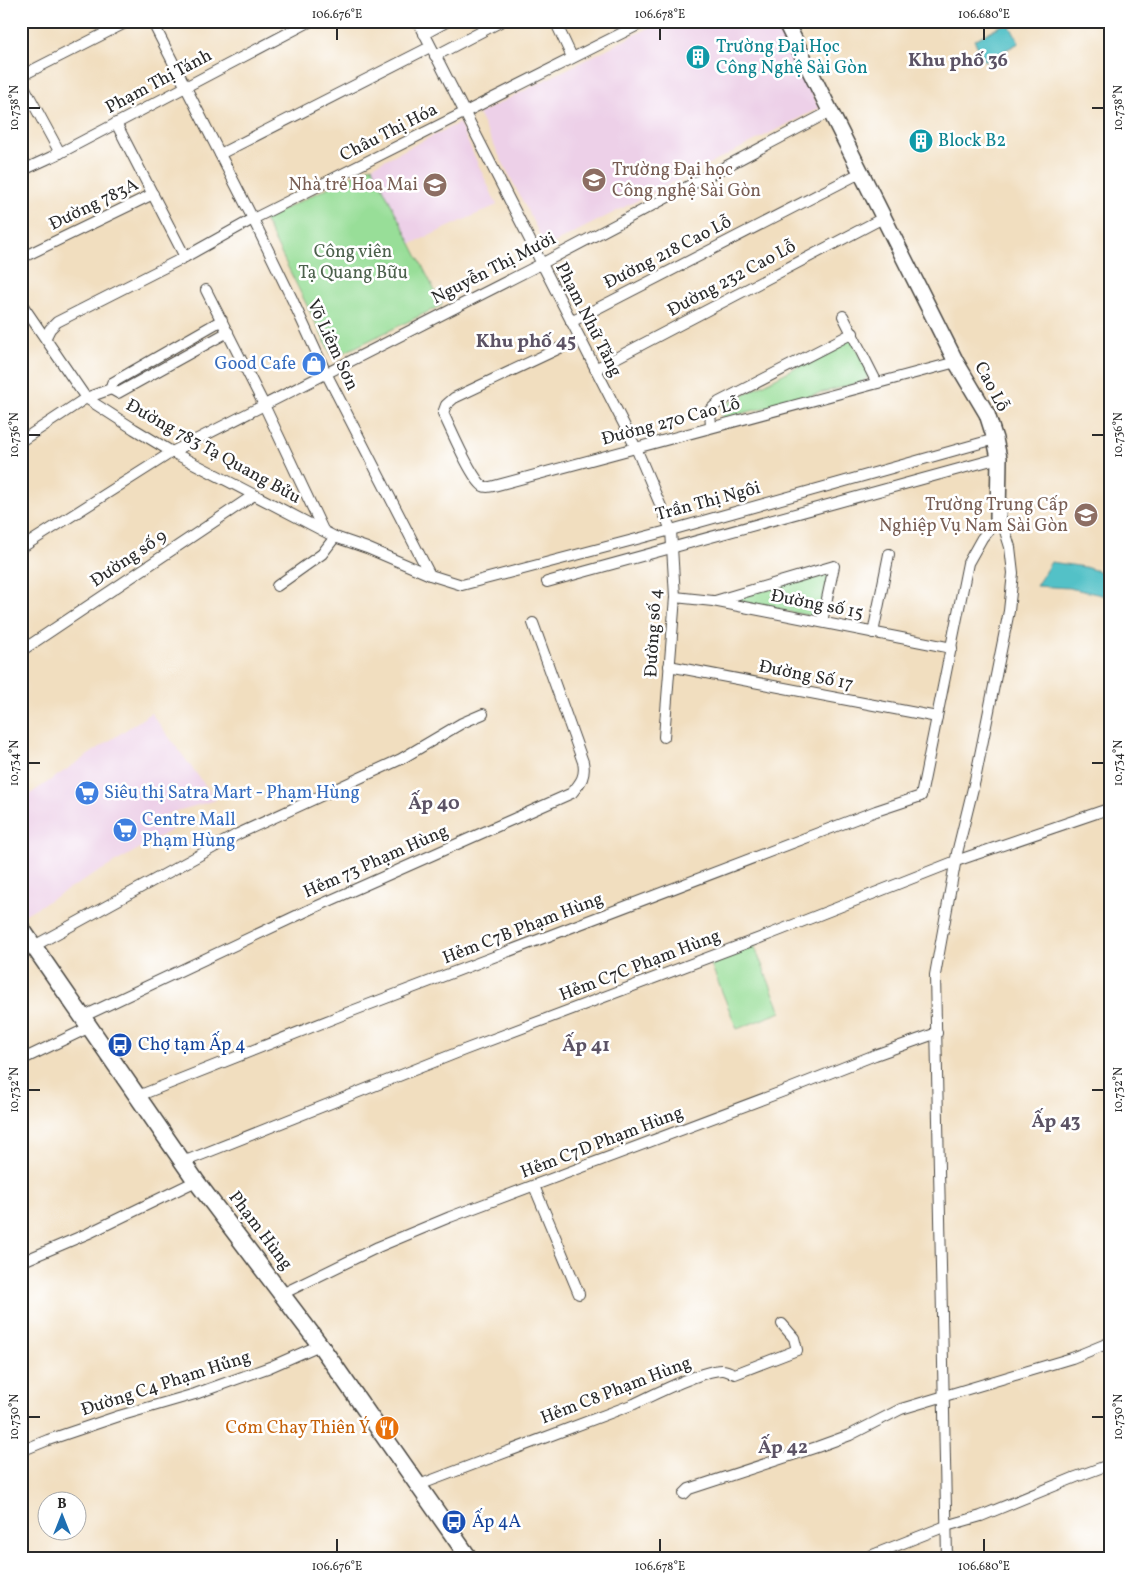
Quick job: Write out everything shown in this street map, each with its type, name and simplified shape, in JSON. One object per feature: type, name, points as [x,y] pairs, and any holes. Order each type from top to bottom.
[{"type":"main road","name":"Phạm Hùng","points":[[21,928],[183,1162],[320,1345],[468,1558]]},
{"type":"street","points":[[21,76],[129,21]]},
{"type":"street","name":"Võ Liêm Sơn","points":[[152,21],[253,219],[326,373],[430,575]]},
{"type":"street","name":"Phạm Thị Tánh","points":[[21,171],[60,153],[311,21]]},
{"type":"street","name":"Phạm Nhữ Tăng","points":[[418,21],[636,448],[671,530]]},
{"type":"street","points":[[424,34],[448,21]]},
{"type":"street","points":[[435,56],[502,21]]},
{"type":"street","points":[[555,21],[572,57]]},
{"type":"street","name":"Châu Thị Hóa","points":[[46,337],[50,328],[57,322],[185,257],[253,219],[646,21]]},
{"type":"street","name":"Cao Lỗ","points":[[784,21],[956,362],[987,414],[999,458],[998,518]]},
{"type":"street","points":[[220,154],[430,47]]},
{"type":"street","points":[[21,81],[60,153]]},
{"type":"street","name":"Nguyễn Thị Mười","points":[[21,548],[172,452],[541,264],[829,112]]},
{"type":"street","points":[[116,123],[185,257]]},
{"type":"street","name":"Đường 218 Cao Lỗ","points":[[571,322],[860,172]]},
{"type":"street","name":"Đường 783A","points":[[21,258],[153,194]]},
{"type":"street","name":"Đường 232 Cao Lỗ","points":[[595,369],[883,218]]},
{"type":"street","points":[[206,290],[324,530]]},
{"type":"street","name":"Đường 783 Tạ Quang Bửu","points":[[21,303],[86,398],[172,452],[335,537],[367,548],[430,575]]},
{"type":"street","points":[[843,316],[878,383]]},
{"type":"street","points":[[111,389],[112,383],[222,320]]},
{"type":"street","points":[[21,441],[86,398],[111,389],[118,393],[228,332]]},
{"type":"street","points":[[711,428],[710,410],[720,402],[853,333]]},
{"type":"street","name":"Đường 270 Cao Lỗ","points":[[580,339],[454,398],[446,405],[443,413],[470,467],[482,485],[488,487],[956,362]]},
{"type":"street","name":"Trần Thị Ngôi","points":[[430,575],[462,586],[671,530],[995,439]]},
{"type":"street","name":"Trần Thị Ngôi","points":[[547,582],[999,458]]},
{"type":"street","name":"Đường số 9","points":[[21,651],[254,495]]},
{"type":"street","points":[[937,717],[968,563],[982,538],[998,518],[1010,547],[1013,572],[1009,611],[975,780],[956,861],[935,975],[947,1558]]},
{"type":"street","name":"Đường số 4","points":[[664,737],[674,597],[671,530]]},
{"type":"street","points":[[277,586],[322,554],[335,537]]},
{"type":"street","points":[[873,632],[889,554]]},
{"type":"street","points":[[712,601],[834,566],[822,622]]},
{"type":"street","name":"Đường số 15","points":[[674,597],[712,601],[952,648]]},
{"type":"street","name":"Hẻm 73 Phạm Hùng","points":[[21,1060],[86,1022],[310,909],[572,793],[584,778],[584,762],[533,623]]},
{"type":"street","name":"Đường Số 17","points":[[669,666],[937,717]]},
{"type":"street","points":[[34,946],[238,834],[401,759],[462,723],[483,714]]},
{"type":"street","name":"Hẻm C7B Phạm Hùng","points":[[138,1096],[876,811],[921,796],[937,717]]},
{"type":"street","name":"Hẻm C7C Phạm Hùng","points":[[183,1162],[464,1050],[773,933],[956,861],[1111,808]]},
{"type":"street","name":"Hẻm C7D Phạm Hùng","points":[[282,1294],[378,1247],[450,1217],[937,1033]]},
{"type":"street","points":[[21,1262],[89,1232],[196,1180]]},
{"type":"street","points":[[534,1186],[579,1294]]},
{"type":"street","name":"Hẻm C8 Phạm Hùng","points":[[419,1485],[634,1404],[709,1372],[724,1370],[734,1374],[797,1350],[794,1338],[782,1324]]},
{"type":"street","points":[[684,1494],[689,1489],[850,1434],[901,1410],[1072,1358],[1111,1342]]},
{"type":"street","name":"Đường C4 Phạm Hủng","points":[[21,1451],[119,1416],[194,1394],[270,1367],[320,1345]]},
{"type":"street","points":[[865,1558],[946,1526],[981,1516],[1111,1464]]},
{"type":"shaded area","name":"Trường Đại học Công nghệ Sài Gòn","points":[[662,21],[774,21],[819,108],[546,247],[478,114]]},
{"type":"shaded area","name":"Nhà trẻ Hoa Mai","points":[[459,123],[497,205],[411,244],[372,166]]},
{"type":"shaded area","points":[[151,713],[216,800],[166,814],[175,828],[22,916],[21,800]]},
{"type":"green space","name":"Công viên Tạ Quang Bữu","points":[[372,166],[442,305],[333,358],[264,219]]},
{"type":"green space","points":[[851,338],[870,374],[862,382],[725,418],[722,416],[720,411],[723,406]]},
{"type":"green space","points":[[832,569],[820,618],[735,601],[732,597]]},
{"type":"green space","points":[[754,945],[781,1012],[737,1029],[710,962]]},
{"type":"water","points":[[1008,22],[1019,43],[985,61],[974,40]]},
{"type":"water","points":[[1051,562],[1085,567],[1111,575],[1111,597],[1069,588],[1036,586]]},
{"type":"place","name":"Trường Đại Học Công Nghệ Sài Gòn","points":[[698,57]]},
{"type":"place","name":"Block B2","points":[[921,141]]},
{"type":"place","name":"Trường Đại học Công nghệ Sài Gòn","points":[[594,180]]},
{"type":"place","name":"Nhà trẻ Hoa Mai","points":[[435,185]]},
{"type":"place","name":"Good Cafe","points":[[314,364]]},
{"type":"place","name":"Trường Trung Cấp Nghiệp Vụ Nam Sài Gòn","points":[[1086,515]]},
{"type":"place","name":"Siêu thị Satra Mart - Phạm Hùng","points":[[87,793]]},
{"type":"place","name":"Centre Mall Phạm Hùng","points":[[125,830]]},
{"type":"place","name":"Chợ tạm Ấp 4","points":[[120,1045]]},
{"type":"place","name":"Cơm Chay Thiên Ý","points":[[387,1428]]},
{"type":"place","name":"Ấp 4A","points":[[454,1522]]},
{"type":"district","name":"Khu phố 36","points":[[958,61]]},
{"type":"district","name":"Khu phố 45","points":[[526,342]]},
{"type":"district","name":"Ấp 40","points":[[434,804]]},
{"type":"district","name":"Ấp 41","points":[[586,1046]]},
{"type":"district","name":"Ấp 43","points":[[1056,1122]]},
{"type":"district","name":"Ấp 42","points":[[783,1448]]}]
